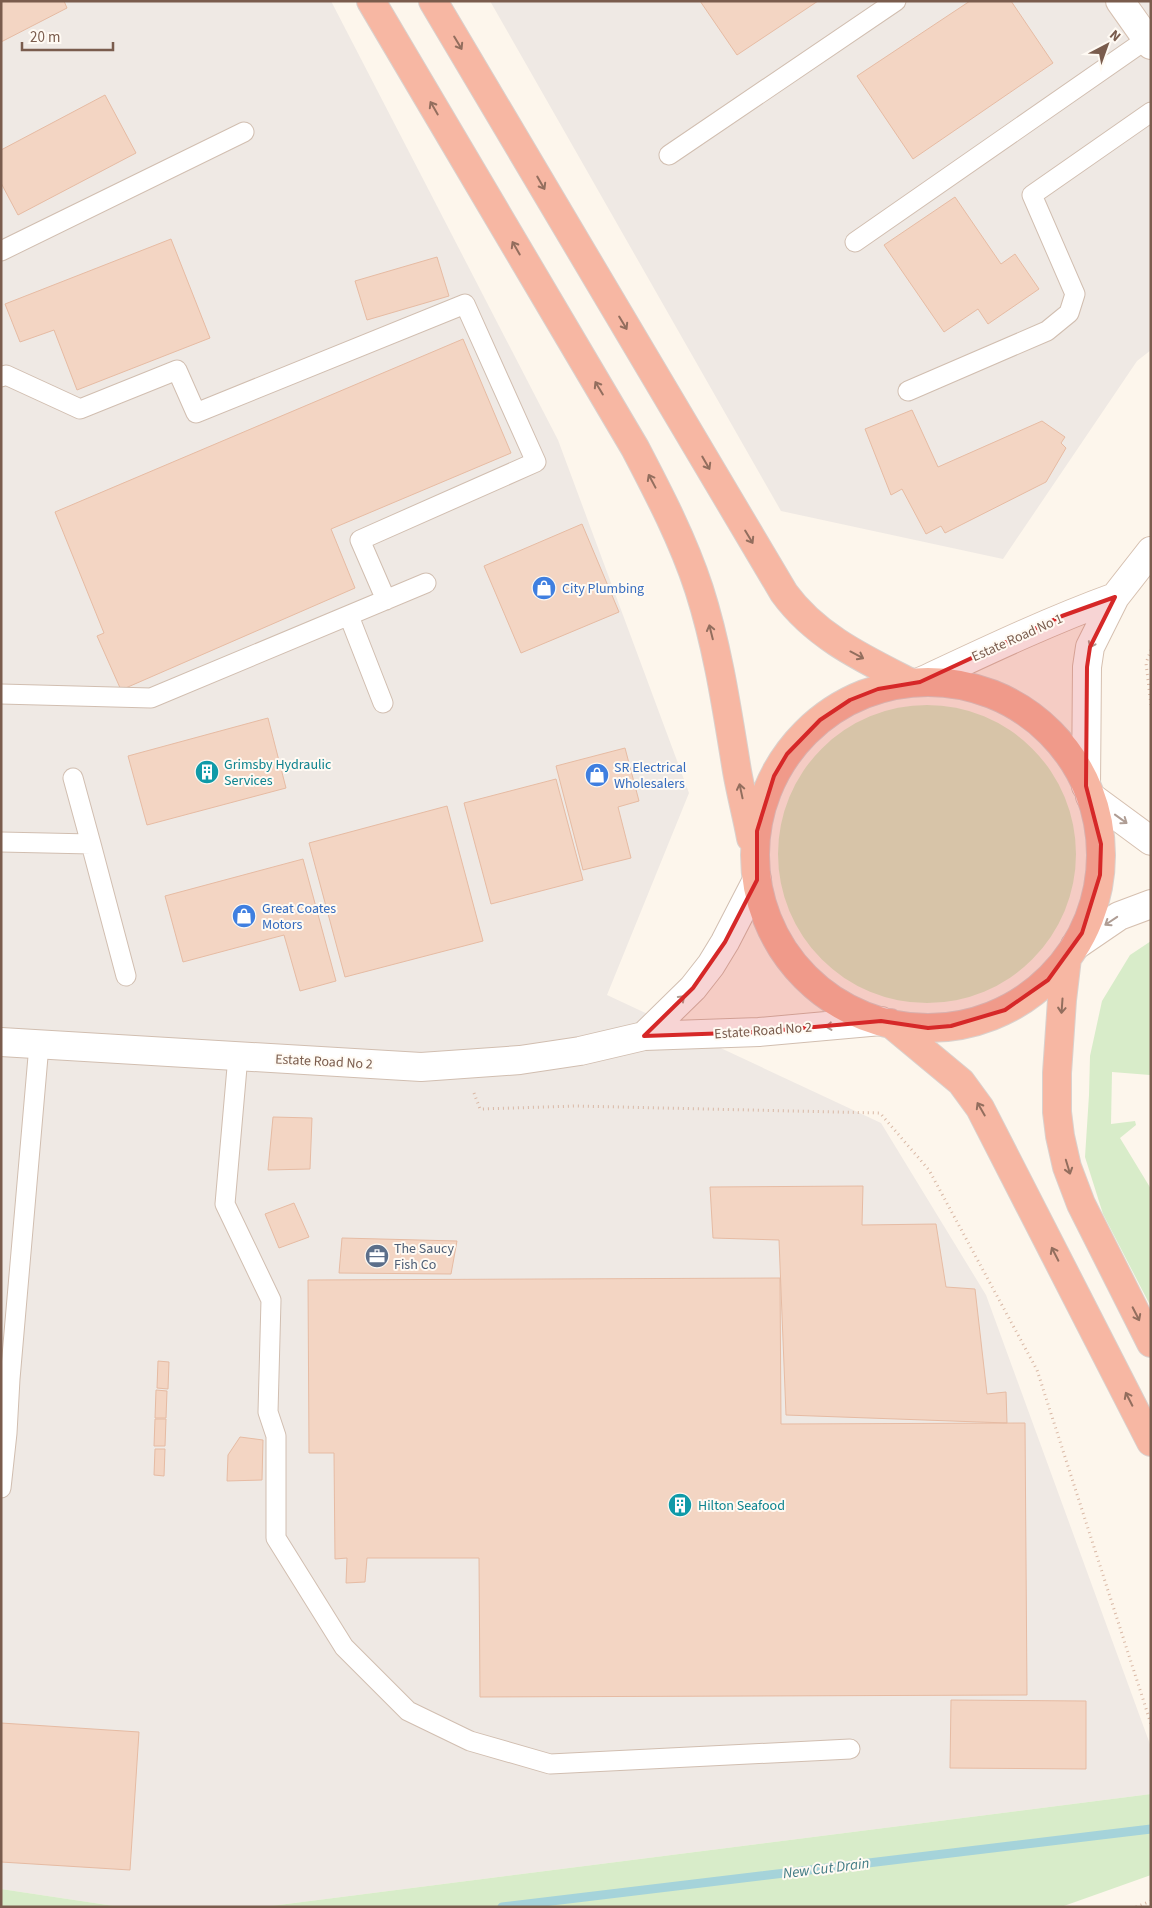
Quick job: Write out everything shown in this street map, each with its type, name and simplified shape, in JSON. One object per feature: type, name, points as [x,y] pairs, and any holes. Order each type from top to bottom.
[{"type":"highway","points":[[371,1],[635,448],[670,517],[699,590],[711,632],[728,713],[738,773],[763,906],[772,930],[784,951],[800,970],[819,989],[840,1003],[855,1011],[886,1022],[936,1027],[958,1025],[1005,1010],[1025,998],[1048,980],[1071,952],[1093,906],[1100,875],[1101,844],[1097,818],[1088,791],[1073,761],[1035,719],[1011,704],[982,691],[963,686],[916,682],[878,689],[850,700],[820,720],[799,740],[774,776],[764,800],[757,832],[756,868]]},
{"type":"highway","points":[[433,1],[784,594],[803,617],[832,640],[916,682]]},
{"type":"highway","points":[[1071,952],[1062,1000],[1057,1073],[1057,1112],[1060,1136],[1067,1167],[1081,1204],[1151,1343]]},
{"type":"highway","points":[[886,1022],[961,1082],[980,1108],[1151,1442]]},
{"type":"street","points":[[1120,1],[1149,42]]},
{"type":"street","points":[[1151,551],[1115,597],[1090,647],[1087,667],[1088,791],[1151,841]]},
{"type":"street","name":"Estate Road No 1","points":[[916,682],[1041,628],[1062,616],[1115,597]]},
{"type":"street","points":[[644,1036],[693,988],[711,965],[725,942],[756,868]]},
{"type":"street","points":[[1071,952],[1119,916],[1151,904]]},
{"type":"street","name":"Estate Road No 2","points":[[1,1042],[421,1066],[520,1060],[580,1051],[644,1036],[759,1032],[886,1022]]},
{"type":"lane","points":[[669,155],[896,1]]},
{"type":"lane","points":[[855,242],[1149,42]]},
{"type":"lane","points":[[908,390],[1047,331],[1069,313],[1075,294],[1032,195],[1151,112]]},
{"type":"lane","points":[[1,251],[244,132]]},
{"type":"lane","points":[[1,377],[6,375],[80,408],[177,370],[196,413],[465,304],[536,462],[360,540],[386,600]]},
{"type":"lane","points":[[1,694],[150,698],[426,583]]},
{"type":"lane","points":[[349,616],[383,703]]},
{"type":"lane","points":[[73,778],[126,976]]},
{"type":"lane","points":[[1,842],[90,844]]},
{"type":"lane","points":[[1,1488],[39,1045]]},
{"type":"lane","points":[[238,1056],[225,1204],[271,1300],[268,1412],[276,1436],[276,1538],[344,1647],[408,1711],[470,1741],[550,1764],[850,1749]]},
{"type":"path","points":[[1151,650],[1146,663],[1151,705]]},
{"type":"path","points":[[464,1064],[480,1109],[576,1106],[880,1113],[929,1170],[1037,1370],[1151,1724]]},
{"type":"path","points":[[1136,1907],[1151,1901]]},
{"type":"highlighted area","points":[[1115,597],[1090,647],[1087,667],[1086,786],[1101,844],[1100,875],[1082,933],[1048,980],[1005,1010],[951,1026],[928,1028],[881,1021],[759,1032],[644,1036],[693,988],[725,942],[757,880],[757,831],[774,776],[787,754],[820,720],[850,700],[878,689],[920,682],[1062,616]]},
{"type":"shaded area","points":[[1,1],[331,1],[558,440],[689,793],[607,995],[881,1123],[986,1295],[1151,1747],[1151,1794],[263,1907],[121,1907],[1,1889]]},
{"type":"shaded area","points":[[490,1],[1151,1],[1151,350],[1137,361],[1003,559],[781,511]]},
{"type":"green space","points":[[912,705],[942,705],[970,711],[997,722],[1022,738],[1043,759],[1059,784],[1070,811],[1076,839],[1074,883],[1059,924],[1043,949],[1022,970],[997,986],[970,997],[942,1003],[912,1003],[884,997],[857,986],[832,970],[811,949],[795,924],[784,897],[778,869],[778,839],[784,811],[795,784],[811,759],[832,738],[857,722],[884,711]]},
{"type":"green space","points":[[1151,941],[1150,1075],[1112,1072],[1111,1124],[1135,1121],[1136,1125],[1120,1138],[1151,1189],[1151,1307],[1103,1214],[1085,1157],[1090,1056],[1102,1001],[1130,955]]},
{"type":"green space","points":[[1151,1794],[1151,1875],[1061,1907],[263,1907]]},
{"type":"green space","points":[[1,1889],[121,1907],[1,1907]]},
{"type":"building","points":[[1,1],[64,1],[67,8],[1,42]]},
{"type":"building","points":[[700,1],[818,1],[737,55]]},
{"type":"building","points":[[970,1],[1011,1],[1053,63],[913,159],[857,76]]},
{"type":"building","points":[[105,95],[136,153],[18,215],[1,183],[1,150]]},
{"type":"building","points":[[955,197],[1001,264],[1015,254],[1039,289],[988,324],[978,309],[944,332],[884,245]]},
{"type":"building","points":[[171,239],[210,338],[77,390],[54,330],[20,342],[5,304]]},
{"type":"building","points":[[437,257],[449,296],[367,320],[355,281]]},
{"type":"building","points":[[463,339],[511,453],[331,529],[355,588],[121,690],[97,636],[104,633],[55,512]]},
{"type":"building","points":[[912,410],[938,467],[1042,421],[1065,437],[1061,443],[1066,448],[1046,482],[945,533],[941,526],[926,534],[902,489],[891,495],[865,429]]},
{"type":"building","points":[[582,524],[619,612],[521,653],[484,566]]},
{"type":"building","name":"Grimsby Hydraulic Services","points":[[268,718],[286,788],[147,825],[128,756]]},
{"type":"building","points":[[625,748],[639,801],[618,807],[631,858],[583,870],[556,766]]},
{"type":"building","points":[[556,779],[583,880],[491,904],[464,803]]},
{"type":"building","points":[[447,806],[483,941],[345,977],[309,843]]},
{"type":"building","name":"Great Coates Motors","points":[[303,859],[336,981],[300,991],[284,935],[183,962],[165,896]]},
{"type":"building","points":[[273,1117],[312,1118],[310,1169],[268,1170]]},
{"type":"building","points":[[863,1186],[862,1225],[936,1224],[946,1287],[975,1289],[987,1394],[1006,1392],[1007,1423],[786,1415],[779,1240],[713,1238],[710,1187]]},
{"type":"building","points":[[294,1203],[309,1237],[279,1248],[265,1214]]},
{"type":"building","points":[[342,1238],[457,1241],[451,1274],[339,1273]]},
{"type":"building","name":"Hilton Seafood","points":[[780,1278],[781,1424],[1025,1423],[1027,1695],[480,1697],[479,1558],[367,1558],[365,1582],[346,1583],[347,1558],[335,1559],[334,1453],[309,1453],[308,1280]]},
{"type":"building","points":[[158,1361],[169,1362],[168,1389],[157,1388]]},
{"type":"building","points":[[156,1390],[167,1391],[166,1418],[155,1418]]},
{"type":"building","points":[[155,1419],[166,1419],[165,1446],[154,1446]]},
{"type":"building","points":[[240,1437],[263,1440],[262,1480],[227,1481],[228,1455]]},
{"type":"building","points":[[155,1449],[165,1449],[164,1476],[154,1475]]},
{"type":"building","points":[[951,1700],[1086,1701],[1086,1769],[950,1768]]},
{"type":"building","points":[[1,1723],[139,1732],[130,1870],[1,1862]]},
{"type":"waterway","name":"New Cut Drain","points":[[502,1907],[1151,1829]]},
{"type":"place","name":"City Plumbing","points":[[544,588]]},
{"type":"place","name":"Grimsby Hydraulic Services","points":[[207,772]]},
{"type":"place","name":"SR Electrical Wholesalers","points":[[597,775]]},
{"type":"place","name":"Great Coates Motors","points":[[244,916]]},
{"type":"place","name":"The Saucy Fish Co","points":[[377,1256]]},
{"type":"place","name":"Hilton Seafood","points":[[680,1505]]}]
